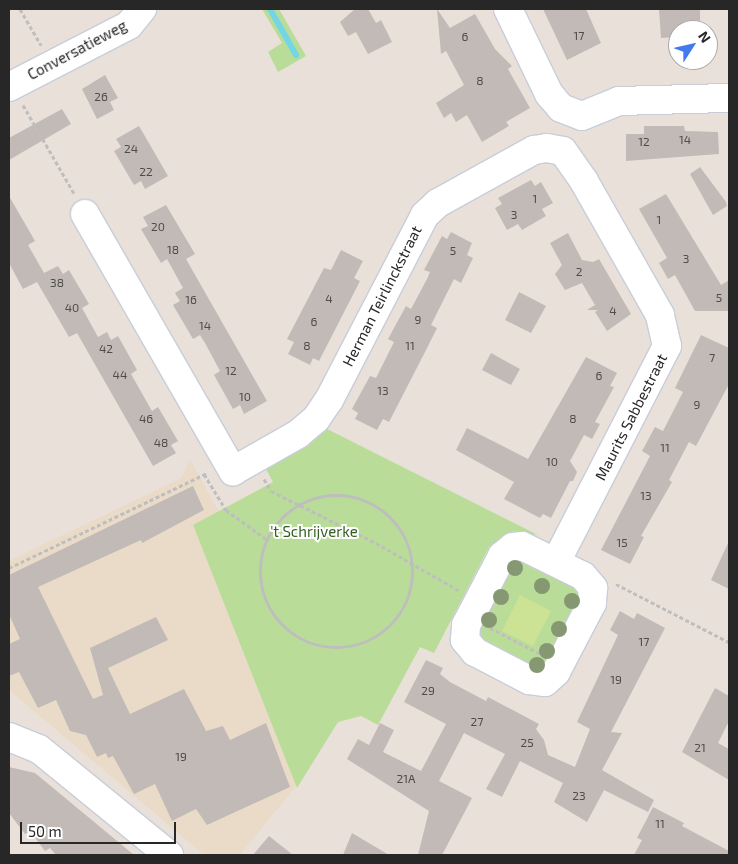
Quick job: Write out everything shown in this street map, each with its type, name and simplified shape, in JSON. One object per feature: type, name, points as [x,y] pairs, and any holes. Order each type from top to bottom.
[{"type":"street","name":"Conversatieweg","points":[[10,86],[51,63],[129,25],[142,9]]},
{"type":"street","points":[[508,9],[549,94],[561,108],[582,116]]},
{"type":"street","points":[[563,151],[582,116],[619,101],[729,98]]},
{"type":"street","name":"Herman Teirlinckstraat","points":[[241,461],[298,434],[316,419],[329,400],[425,214],[438,203],[534,150],[547,148],[563,151]]},
{"type":"street","name":"Maurits Sabbestraat","points":[[556,562],[667,346],[660,315],[584,181],[563,151]]},
{"type":"street","points":[[85,214],[241,461]]},
{"type":"street","points":[[513,547],[528,548],[556,562],[583,576],[593,588],[592,603],[552,678],[545,682],[529,680],[469,647],[464,632],[502,556],[513,547]]},
{"type":"street","points":[[9,737],[39,748],[169,855]]},
{"type":"path","points":[[20,9],[51,63]]},
{"type":"path","points":[[10,86],[85,214]]},
{"type":"path","points":[[9,568],[204,474],[241,461],[271,491],[376,543],[474,609],[561,664]]},
{"type":"path","points":[[204,474],[226,510],[266,539]]},
{"type":"path","points":[[350,494],[381,508],[395,521],[408,544],[412,566],[409,589],[401,611],[383,630],[363,642],[336,647],[309,644],[284,628],[265,602],[259,568],[266,539],[284,517],[300,504],[318,495],[350,494]]},
{"type":"path","points":[[593,588],[614,582],[729,642]]},
{"type":"shaded area","points":[[190,459],[219,512],[193,525],[297,785],[240,855],[204,855],[9,690],[9,561],[181,478]]},
{"type":"green space","points":[[262,9],[279,9],[306,56],[278,72],[268,52],[282,43]]},
{"type":"green space","name":"'t Schrijverke","points":[[327,429],[538,535],[514,531],[489,547],[434,653],[420,647],[378,725],[361,716],[338,722],[297,788],[193,525],[273,482],[266,469]]},
{"type":"green space","points":[[515,557],[576,583],[584,594],[543,671],[483,646],[475,627]]},
{"type":"green space","points":[[520,595],[551,611],[533,646],[502,631]]},
{"type":"building","points":[[355,9],[368,9],[376,23],[381,20],[392,42],[368,54],[356,32],[348,36],[340,22]]},
{"type":"building","points":[[437,9],[450,28],[475,14],[495,49],[512,66],[508,69],[530,108],[506,122],[509,126],[482,142],[467,115],[456,122],[451,113],[444,118],[436,103],[464,85],[446,51],[441,54]]},
{"type":"building","points":[[543,9],[586,9],[601,43],[567,60]]},
{"type":"building","points":[[659,9],[700,9],[700,20],[668,20],[668,38],[661,38]]},
{"type":"building","points":[[105,75],[118,98],[110,102],[114,110],[97,119],[82,89]]},
{"type":"building","points":[[62,109],[71,124],[9,160],[9,138]]},
{"type":"building","points":[[139,126],[168,176],[145,189],[141,181],[134,185],[114,151],[121,147],[116,139]]},
{"type":"building","points":[[644,126],[684,126],[685,131],[718,132],[719,154],[626,161],[626,134],[644,134]]},
{"type":"building","points":[[700,167],[726,202],[727,206],[713,215],[690,174]]},
{"type":"building","points":[[531,180],[535,186],[541,182],[553,203],[542,209],[546,216],[522,230],[518,224],[507,230],[495,208],[502,204],[498,198]]},
{"type":"building","points":[[666,194],[721,285],[729,280],[729,311],[695,311],[675,275],[668,279],[659,263],[667,258],[639,209]]},
{"type":"building","points":[[9,196],[35,241],[28,245],[44,273],[58,266],[63,274],[69,270],[89,304],[82,308],[98,337],[107,332],[111,340],[118,336],[137,370],[131,374],[152,411],[158,407],[178,441],[171,445],[176,453],[153,466],[77,333],[69,337],[37,282],[23,289],[9,263]]},
{"type":"building","points":[[166,205],[195,254],[186,259],[267,401],[244,414],[240,405],[233,409],[214,375],[220,371],[205,343],[200,335],[193,339],[173,305],[180,301],[175,293],[183,288],[167,259],[161,263],[141,229],[148,226],[143,217]]},
{"type":"building","points":[[451,232],[472,243],[467,255],[473,258],[461,283],[454,279],[431,325],[437,328],[389,422],[383,419],[377,430],[355,419],[358,413],[352,409],[370,376],[376,378],[394,342],[388,339],[406,306],[411,309],[427,279],[430,272],[424,270],[442,236],[447,239]]},
{"type":"building","points":[[568,233],[582,260],[593,262],[599,259],[631,314],[607,331],[595,312],[598,310],[587,310],[595,305],[582,283],[565,290],[555,274],[562,265],[550,243]]},
{"type":"building","points":[[341,250],[363,261],[354,278],[360,281],[319,361],[313,358],[310,365],[288,354],[294,342],[287,339],[324,268],[331,270]]},
{"type":"building","points":[[519,292],[546,306],[531,333],[505,320]]},
{"type":"building","points":[[701,335],[729,348],[729,384],[696,446],[689,442],[669,480],[672,482],[641,536],[644,537],[630,564],[601,550],[650,456],[642,451],[655,427],[663,431],[683,392],[675,388]]},
{"type":"building","points":[[491,353],[520,369],[511,385],[482,370]]},
{"type":"building","points":[[586,357],[617,373],[610,386],[614,387],[595,422],[600,424],[592,439],[584,435],[570,461],[577,472],[573,481],[570,481],[551,518],[543,514],[540,518],[504,499],[514,482],[456,450],[467,428],[528,459]]},
{"type":"building","points":[[193,486],[204,510],[142,543],[141,540],[38,587],[93,699],[103,695],[90,648],[156,617],[168,640],[108,668],[130,714],[184,689],[206,731],[223,726],[230,740],[266,723],[290,787],[207,825],[196,809],[172,821],[155,784],[134,794],[113,756],[108,758],[106,753],[97,757],[86,735],[70,731],[56,700],[38,708],[19,672],[9,676],[9,644],[20,639],[9,614],[9,575]]},
{"type":"building","points":[[729,541],[729,589],[711,580]]},
{"type":"building","points":[[620,611],[634,619],[637,613],[665,628],[611,732],[622,733],[602,770],[654,800],[648,812],[604,790],[587,822],[554,802],[563,783],[520,761],[502,797],[486,789],[505,754],[464,733],[439,781],[472,798],[442,855],[418,855],[429,811],[347,759],[358,739],[369,745],[380,723],[394,730],[383,752],[421,771],[446,724],[404,702],[426,660],[443,668],[440,674],[450,682],[486,701],[488,697],[539,724],[536,729],[544,740],[548,755],[575,767],[590,729],[577,722],[618,635],[610,630]]},
{"type":"building","points":[[715,688],[729,696],[729,721],[718,743],[729,749],[729,780],[682,752]]},
{"type":"building","points":[[9,767],[35,773],[134,855],[56,855],[50,848],[45,851],[30,831],[25,834],[9,813]]},
{"type":"building","points":[[653,807],[684,823],[682,826],[729,851],[729,855],[634,855],[642,840],[637,838]]},
{"type":"building","points":[[352,833],[389,855],[343,855]]},
{"type":"building","points":[[269,836],[293,855],[253,855]]},
{"type":"waterway","points":[[270,9],[296,55]]}]
